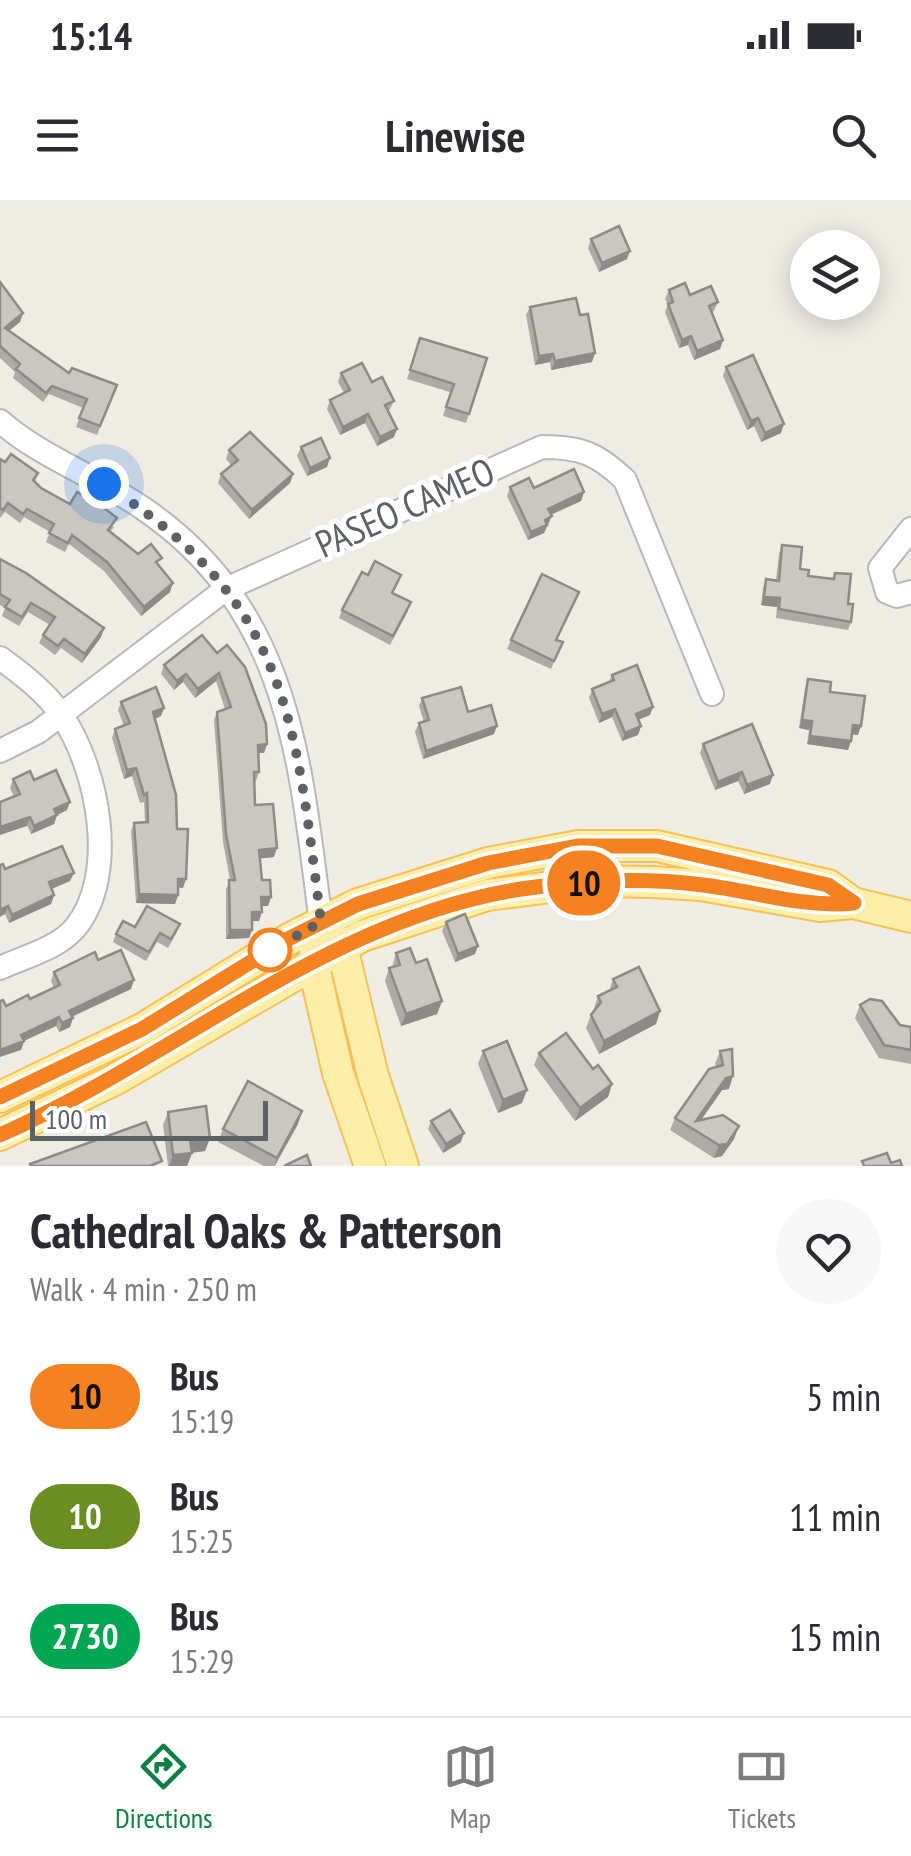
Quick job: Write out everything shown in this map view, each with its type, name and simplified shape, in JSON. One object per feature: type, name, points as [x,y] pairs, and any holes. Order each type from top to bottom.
[{"type":"main road","points":[[0,1098],[142,1029],[358,904],[488,863],[542,852],[620,844],[698,854],[828,885],[854,903]]},
{"type":"main road","points":[[0,1135],[116,1078],[342,947],[440,908],[536,886],[653,882],[701,884],[820,906],[854,903],[911,917]]},
{"type":"main road","points":[[321,922],[342,947],[369,1046],[373,1076],[403,1166]]},
{"type":"main road","points":[[321,922],[313,963],[338,1073],[370,1166]]},
{"type":"street","points":[[0,421],[147,511],[226,589],[250,620],[284,697],[295,741],[321,922]]},
{"type":"street","name":"PASEO CAMEO","points":[[0,750],[38,732],[226,589],[542,447],[576,446],[600,456],[625,480],[712,694]]},
{"type":"street","points":[[911,529],[880,568],[880,576],[887,592],[896,596],[911,592]]},
{"type":"street","points":[[0,658],[23,674],[62,714],[87,769],[95,812],[98,873],[91,904],[73,930],[56,944],[0,968]]},
{"type":"building","points":[[619,226],[630,251],[602,263],[591,239]]},
{"type":"building","points":[[0,282],[23,313],[5,328],[69,373],[72,368],[117,385],[100,426],[79,418],[87,399],[52,386],[46,393],[16,369],[20,364],[0,346]]},
{"type":"building","points":[[685,283],[690,295],[711,286],[718,302],[709,306],[723,340],[697,351],[691,336],[682,340],[668,304],[673,302],[669,290]]},
{"type":"building","points":[[576,298],[580,315],[588,314],[595,353],[555,361],[553,354],[539,356],[530,307]]},
{"type":"building","points":[[420,338],[487,358],[469,414],[446,407],[454,384],[410,370]]},
{"type":"building","points":[[753,355],[784,424],[765,433],[758,418],[751,421],[726,367]]},
{"type":"building","points":[[362,363],[372,382],[382,377],[394,401],[385,405],[397,429],[380,437],[368,414],[343,427],[330,400],[350,390],[341,373]]},
{"type":"building","points":[[250,432],[293,474],[252,510],[221,474],[238,460],[229,450]]},
{"type":"building","points":[[321,438],[330,458],[310,468],[301,447]]},
{"type":"building","points":[[11,454],[38,473],[33,480],[41,488],[70,504],[77,492],[117,518],[108,530],[138,554],[151,544],[162,558],[156,562],[173,583],[144,607],[107,562],[72,535],[68,543],[49,533],[54,524],[27,509],[23,514],[8,503],[3,510],[0,508],[0,459],[5,462]]},
{"type":"building","points":[[574,469],[584,492],[548,509],[552,516],[545,520],[547,525],[531,532],[510,487],[529,478],[534,488]]},
{"type":"building","points":[[782,545],[802,547],[800,569],[809,570],[808,576],[834,579],[835,573],[851,574],[851,622],[779,609],[780,598],[764,597],[766,579],[779,581]]},
{"type":"building","points":[[0,559],[104,628],[85,654],[64,639],[58,646],[43,635],[55,617],[31,603],[22,617],[5,607],[10,600],[0,594]]},
{"type":"building","points":[[375,561],[401,575],[392,593],[411,602],[393,636],[342,610],[362,572],[368,575]]},
{"type":"building","points":[[542,574],[579,592],[556,640],[563,642],[554,661],[511,640]]},
{"type":"building","points":[[202,635],[217,653],[227,645],[245,667],[266,724],[267,744],[258,745],[259,772],[254,772],[255,805],[273,804],[277,848],[259,850],[262,880],[270,880],[271,897],[261,897],[262,912],[252,912],[252,930],[230,930],[229,880],[235,880],[226,834],[217,712],[231,707],[219,673],[198,689],[186,674],[177,681],[164,665]]},
{"type":"building","points":[[637,665],[653,707],[636,714],[641,726],[625,733],[615,709],[602,714],[592,689]]},
{"type":"building","points":[[808,679],[831,682],[830,692],[865,696],[861,726],[853,725],[851,741],[810,736],[812,721],[802,720]]},
{"type":"building","points":[[156,687],[164,708],[153,712],[176,795],[177,829],[188,829],[186,879],[178,879],[178,895],[139,894],[134,823],[148,822],[147,793],[144,795],[136,768],[127,770],[115,729],[130,723],[121,702]]},
{"type":"building","points":[[461,687],[468,712],[491,705],[497,726],[426,751],[419,723],[429,720],[422,698]]},
{"type":"building","points":[[752,724],[773,775],[747,785],[742,772],[718,782],[703,744]]},
{"type":"building","points":[[56,770],[70,802],[54,809],[57,815],[34,826],[30,817],[0,827],[0,802],[20,794],[13,779],[30,771],[34,780]]},
{"type":"building","points":[[62,846],[74,873],[49,882],[54,895],[12,915],[8,906],[0,910],[0,865],[5,869]]},
{"type":"building","points":[[147,906],[180,924],[171,939],[160,933],[149,952],[116,934],[123,921],[135,927]]},
{"type":"building","points":[[465,914],[478,946],[458,954],[446,922]]},
{"type":"building","points":[[410,948],[416,963],[427,959],[442,1001],[406,1014],[389,968],[400,965],[396,953]]},
{"type":"building","points":[[121,950],[134,980],[69,1011],[73,1018],[62,1023],[59,1017],[21,1035],[24,1041],[0,1050],[0,1001],[6,1006],[28,995],[30,999],[60,985],[54,972],[95,952],[98,960]]},
{"type":"building","points":[[639,967],[660,1011],[604,1041],[591,1015],[601,1002],[598,996],[617,987],[613,979]]},
{"type":"building","points":[[870,999],[882,1001],[900,1025],[911,1027],[911,1050],[884,1045],[860,1005]]},
{"type":"building","points":[[566,1033],[593,1069],[598,1065],[612,1084],[580,1108],[539,1053]]},
{"type":"building","points":[[507,1041],[527,1090],[503,1100],[483,1051]]},
{"type":"building","points":[[732,1049],[733,1076],[726,1078],[696,1121],[723,1115],[739,1126],[727,1144],[719,1145],[675,1118],[709,1069],[723,1065],[720,1051]]},
{"type":"building","points":[[248,1081],[302,1111],[277,1158],[223,1129]]},
{"type":"building","points":[[206,1106],[210,1138],[190,1140],[192,1153],[173,1155],[168,1112]]},
{"type":"building","points":[[450,1110],[464,1133],[446,1144],[431,1121]]},
{"type":"building","points":[[146,1122],[162,1161],[150,1166],[30,1164]]},
{"type":"building","points":[[887,1153],[891,1163],[900,1160],[902,1166],[864,1166],[862,1161]]},
{"type":"building","points":[[307,1155],[311,1166],[284,1166]]},
{"type":"bus line","name":"10","points":[[0,1097],[142,1029],[288,939],[358,904],[488,863],[578,846],[657,846],[828,885],[854,903],[820,906],[701,884],[653,882],[536,886],[487,894],[362,936],[116,1078],[0,1135]]},
{"type":"route","points":[[104,484],[147,511],[182,541],[226,589],[250,620],[284,697],[295,741],[321,922],[259,957],[270,950]]}]
